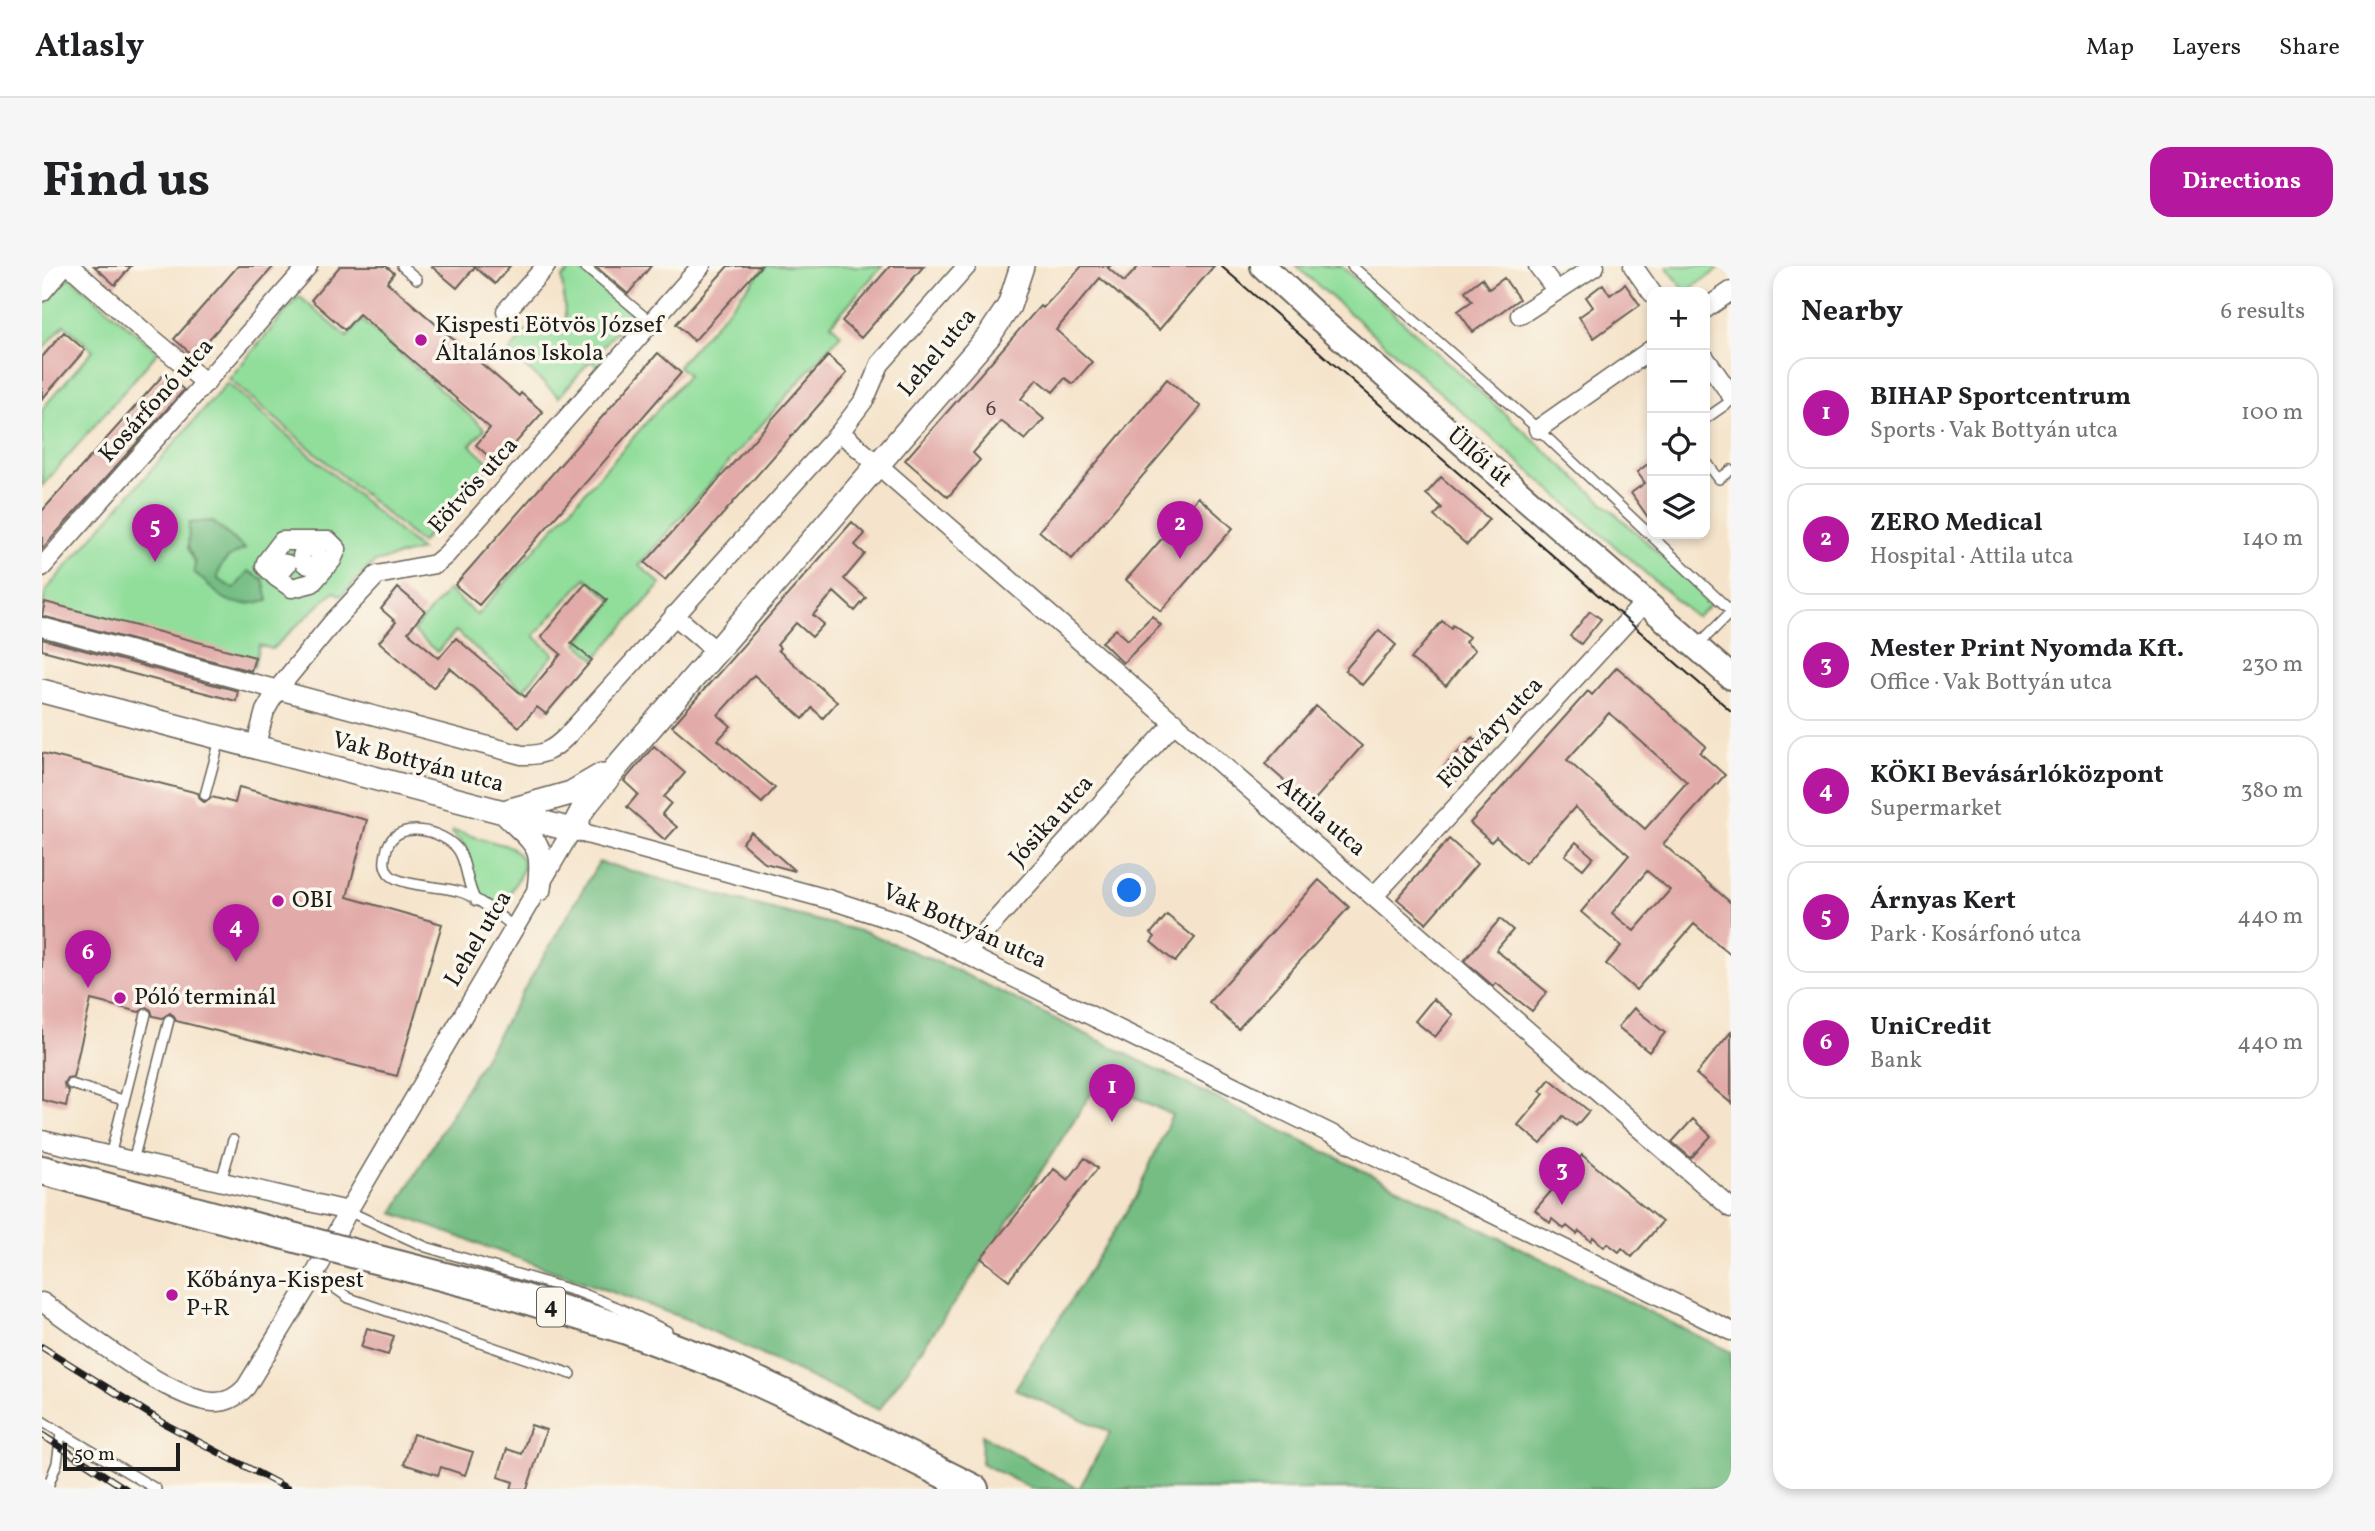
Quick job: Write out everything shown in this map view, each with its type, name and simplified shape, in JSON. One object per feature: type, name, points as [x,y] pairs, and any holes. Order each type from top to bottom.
[{"type":"main road","name":"Üllői út","points":[[1263,266],[1350,346],[1731,677]]},
{"type":"main road","name":"4","points":[[42,1170],[492,1289],[624,1329],[728,1368],[974,1489]]},
{"type":"street","points":[[42,292],[64,266]]},
{"type":"street","points":[[70,266],[141,330],[206,383]]},
{"type":"street","name":"Kosárfonó utca","points":[[42,567],[308,266]]},
{"type":"street","points":[[506,312],[546,266]]},
{"type":"street","name":"Eötvös utca","points":[[256,748],[265,711],[278,690],[332,623],[377,575],[435,564],[446,555],[701,266]]},
{"type":"street","name":"Lehel utca","points":[[278,690],[522,755],[544,754],[555,749],[840,432],[865,399],[880,364],[967,266]]},
{"type":"street","name":"Lehel utca","points":[[42,1302],[161,1383],[204,1401],[216,1403],[238,1395],[246,1387],[315,1274],[348,1211],[539,889],[583,809],[989,336],[1009,306],[1022,266]]},
{"type":"street","points":[[1538,266],[1557,290]]},
{"type":"street","points":[[1520,315],[1595,266]]},
{"type":"street","points":[[1633,266],[1648,287]]},
{"type":"street","points":[[1710,306],[1731,291]]},
{"type":"street","points":[[1538,429],[1651,350]]},
{"type":"street","points":[[1710,365],[1731,395]]},
{"type":"street","points":[[840,432],[878,463]]},
{"type":"street","name":"Attila utca","points":[[878,463],[1731,1208]]},
{"type":"street","points":[[290,540],[297,558],[265,566],[282,541],[290,540]]},
{"type":"street","name":"Földváry utca","points":[[1374,896],[1645,602]]},
{"type":"street","points":[[674,615],[716,651]]},
{"type":"street","points":[[42,627],[278,690]]},
{"type":"street","name":"Vak Bottyán utca","points":[[42,691],[572,830],[881,915],[966,953],[1731,1331]]},
{"type":"street","name":"Jósika utca","points":[[966,953],[1175,722]]},
{"type":"street","points":[[539,889],[543,862],[537,845],[504,812],[571,793],[619,764]]},
{"type":"street","points":[[42,1140],[348,1211]]},
{"type":"lane","points":[[402,266],[417,279]]},
{"type":"lane","points":[[584,266],[652,323]]},
{"type":"lane","points":[[1352,266],[1538,429],[1731,611],[1696,647]]},
{"type":"lane","points":[[1710,416],[1731,401]]},
{"type":"lane","points":[[1710,467],[1719,479],[1731,470]]},
{"type":"lane","points":[[205,795],[220,738]]},
{"type":"lane","points":[[476,901],[469,888],[466,870],[457,848],[440,834],[409,830],[396,834],[387,846],[384,864],[391,876],[409,883],[460,891],[516,928]]},
{"type":"lane","points":[[110,1156],[146,1014]]},
{"type":"lane","points":[[133,1161],[169,1020]]},
{"type":"lane","points":[[71,1084],[123,1100]]},
{"type":"lane","points":[[221,1181],[233,1140]]},
{"type":"lane","points":[[348,1211],[426,1247],[581,1293],[673,1334]]},
{"type":"lane","points":[[315,1274],[349,1298],[571,1374]]},
{"type":"lane","points":[[684,1339],[728,1368]]},
{"type":"lane","points":[[42,1421],[156,1489]]},
{"type":"lane","points":[[47,1489],[57,1463],[61,1433]]},
{"type":"green space","points":[[575,266],[644,323],[631,338],[625,338],[616,331],[600,350],[610,359],[600,368],[590,361],[559,397],[509,352],[531,326],[566,326],[562,278]]},
{"type":"green space","points":[[766,266],[882,266],[831,324],[841,334],[639,565],[661,584],[595,659],[577,643],[613,601],[586,578],[534,636],[554,654],[523,690],[456,631],[437,652],[413,631],[448,590],[477,615],[688,375],[678,366]]},
{"type":"green space","points":[[1296,266],[1341,266],[1711,600],[1711,604],[1697,617],[1691,613]]},
{"type":"green space","points":[[1666,266],[1723,266],[1693,287],[1682,287]]},
{"type":"green space","points":[[69,276],[158,352],[42,486],[42,409],[93,350],[64,325],[42,350],[42,307]]},
{"type":"green space","points":[[299,296],[347,337],[362,320],[485,429],[470,445],[491,464],[421,543],[229,379]]},
{"type":"green space","points":[[227,383],[421,550],[375,562],[341,596],[334,591],[272,649],[259,645],[254,667],[42,611],[46,590]]},
{"type":"green space","points":[[212,521],[245,549],[223,563],[218,579],[234,589],[248,571],[263,579],[268,600],[243,604],[226,600],[194,572],[195,563],[188,548],[189,523]]},
{"type":"green space","points":[[453,831],[511,847],[522,858],[523,869],[505,903],[493,902],[478,893],[466,848],[452,834]]},
{"type":"green space","points":[[599,862],[868,933],[954,969],[1731,1352],[1731,1489],[1079,1489],[1110,1432],[1015,1389],[1135,1198],[1172,1115],[1100,1080],[975,1273],[879,1410],[686,1319],[393,1213]]},
{"type":"green space","points":[[982,1435],[1079,1489],[1032,1489],[981,1463]]},
{"type":"building","points":[[94,266],[131,266],[115,285]]},
{"type":"building","points":[[238,266],[274,266],[194,356],[174,339]]},
{"type":"building","name":"Kispesti Eötvös József Általános Iskola","points":[[340,266],[386,266],[394,273],[387,282],[519,396],[521,393],[543,412],[497,464],[476,445],[490,428],[359,314],[345,330],[311,300]]},
{"type":"building","points":[[431,266],[510,266],[495,284],[475,267],[457,288]]},
{"type":"building","points":[[595,266],[651,266],[628,294]]},
{"type":"building","points":[[728,266],[761,266],[694,341],[676,324]]},
{"type":"building","points":[[890,266],[924,266],[861,338],[842,321]]},
{"type":"building","points":[[1082,266],[1110,266],[1108,268],[1124,282],[1139,266],[1214,266],[1159,330],[1100,278],[1056,330],[1092,362],[1073,384],[1065,378],[1053,392],[1037,379],[1021,399],[1044,419],[1025,440],[1001,421],[973,453],[980,460],[948,497],[905,460],[1040,306],[1043,308]]},
{"type":"building","points":[[1482,278],[1489,289],[1504,278],[1519,299],[1473,332],[1458,311],[1472,301],[1465,291]]},
{"type":"building","points":[[1603,284],[1610,295],[1625,284],[1640,305],[1594,338],[1579,317],[1593,307],[1586,297]]},
{"type":"building","points":[[64,332],[85,350],[42,399],[42,357]]},
{"type":"building","points":[[658,353],[681,373],[479,605],[455,585]]},
{"type":"building","points":[[828,356],[847,373],[665,580],[645,563]]},
{"type":"building","points":[[165,373],[184,390],[42,549],[42,511]]},
{"type":"building","points":[[1167,379],[1201,407],[1072,559],[1039,531]]},
{"type":"building","points":[[1647,465],[1647,516],[1631,493],[1645,483],[1637,472]]},
{"type":"building","points":[[1441,477],[1489,519],[1467,545],[1434,516],[1442,508],[1426,494]]},
{"type":"building","points":[[1198,497],[1233,528],[1161,611],[1126,580]]},
{"type":"building","points":[[852,522],[865,534],[855,545],[865,554],[844,579],[866,598],[855,611],[834,592],[813,615],[824,624],[812,637],[796,623],[777,645],[780,648],[778,650],[837,702],[823,718],[812,708],[803,719],[754,675],[718,715],[731,726],[718,740],[775,788],[762,803],[672,726]]},
{"type":"building","points":[[586,583],[607,600],[571,643],[592,660],[546,714],[537,707],[519,727],[450,668],[433,688],[379,642],[396,622],[381,609],[398,588],[425,611],[408,632],[439,658],[456,638],[525,697],[561,654],[541,637]]},
{"type":"building","points":[[45,602],[255,657],[251,671],[42,616]]},
{"type":"building","points":[[1590,611],[1601,619],[1581,644],[1570,636]]},
{"type":"building","points":[[1152,616],[1161,625],[1123,663],[1102,642],[1116,629],[1128,640]]},
{"type":"building","points":[[1442,621],[1451,628],[1453,625],[1469,637],[1465,642],[1475,650],[1446,686],[1411,659]]},
{"type":"building","points":[[1379,630],[1396,645],[1362,685],[1345,670]]},
{"type":"building","points":[[42,639],[238,691],[236,701],[42,650]]},
{"type":"building","points":[[1617,667],[1706,746],[1700,753],[1725,775],[1663,844],[1731,903],[1731,955],[1694,924],[1636,990],[1606,964],[1621,946],[1581,912],[1629,855],[1575,807],[1525,863],[1496,837],[1491,842],[1470,823],[1588,691],[1592,695]],"holes":[[[1609,713],[1687,782],[1645,829],[1567,760]],[[1647,871],[1670,890],[1634,931],[1612,913]]]},
{"type":"building","points":[[1316,706],[1362,746],[1311,804],[1265,764]]},
{"type":"building","points":[[1473,737],[1486,750],[1451,786],[1438,773]]},
{"type":"building","points":[[654,746],[685,773],[664,797],[671,803],[662,814],[677,827],[665,840],[627,807],[638,794],[624,781]]},
{"type":"building","points":[[42,753],[198,793],[204,802],[212,797],[235,803],[239,787],[367,820],[347,897],[442,924],[397,1076],[176,1021],[170,1013],[162,1018],[153,1016],[147,1007],[139,1012],[91,1000],[73,1077],[67,1078],[64,1083],[69,1091],[66,1106],[42,1100]]},
{"type":"building","points":[[751,832],[795,871],[765,863],[742,843]]},
{"type":"building","points":[[1449,839],[1477,864],[1426,923],[1397,899]]},
{"type":"building","points":[[1576,842],[1593,857],[1583,869],[1565,855]]},
{"type":"building","points":[[1319,880],[1349,907],[1238,1029],[1209,1002]]},
{"type":"building","points":[[1167,915],[1195,938],[1175,962],[1151,942],[1155,937],[1151,933]]},
{"type":"building","points":[[1500,919],[1513,930],[1496,950],[1547,992],[1532,1011],[1496,983],[1493,986],[1464,961]]},
{"type":"building","points":[[1433,999],[1453,1015],[1435,1037],[1415,1021]]},
{"type":"building","points":[[1634,1008],[1665,1033],[1649,1052],[1618,1027]]},
{"type":"building","points":[[1731,1032],[1731,1103],[1696,1074]]},
{"type":"building","points":[[1550,1079],[1589,1111],[1576,1126],[1563,1116],[1541,1144],[1518,1125],[1544,1094],[1540,1091]]},
{"type":"building","points":[[1693,1119],[1711,1136],[1691,1158],[1672,1142]]},
{"type":"building","points":[[1582,1155],[1662,1222],[1632,1257],[1622,1248],[1619,1252],[1607,1243],[1604,1247],[1593,1237],[1591,1241],[1579,1231],[1577,1234],[1567,1226],[1564,1229],[1552,1219],[1550,1223],[1535,1210]]},
{"type":"building","points":[[1085,1158],[1098,1168],[1009,1280],[981,1258],[1054,1169],[1068,1180]]},
{"type":"building","points":[[367,1328],[394,1336],[388,1355],[361,1347]]},
{"type":"building","points":[[531,1425],[546,1430],[527,1489],[511,1489],[513,1482],[498,1477],[507,1449],[522,1454]]},
{"type":"building","points":[[413,1434],[473,1452],[465,1475],[441,1467],[438,1475],[404,1464]]},
{"type":"tram line","points":[[1221,266],[1731,711]]},
{"type":"railway","points":[[42,1347],[167,1425],[288,1489]]},
{"type":"railway","points":[[42,1435],[126,1489]]},
{"type":"place","name":"Kispesti Eötvös József Általános Iskola","points":[[421,340]]},
{"type":"place","name":"ZERO Medical","points":[[1180,559]]},
{"type":"place","name":"Árnyas Kert","points":[[155,562]]},
{"type":"place","name":"OBI","points":[[278,901]]},
{"type":"place","name":"KÖKI Bevásárlóközpont","points":[[236,962]]},
{"type":"place","name":"UniCredit","points":[[88,988]]},
{"type":"place","name":"Póló terminál","points":[[120,998]]},
{"type":"place","name":"BIHAP Sportcentrum","points":[[1112,1122]]},
{"type":"place","name":"Mester Print Nyomda Kft.","points":[[1562,1205]]},
{"type":"place","name":"Kőbánya-Kispest P+R","points":[[172,1295]]}]
